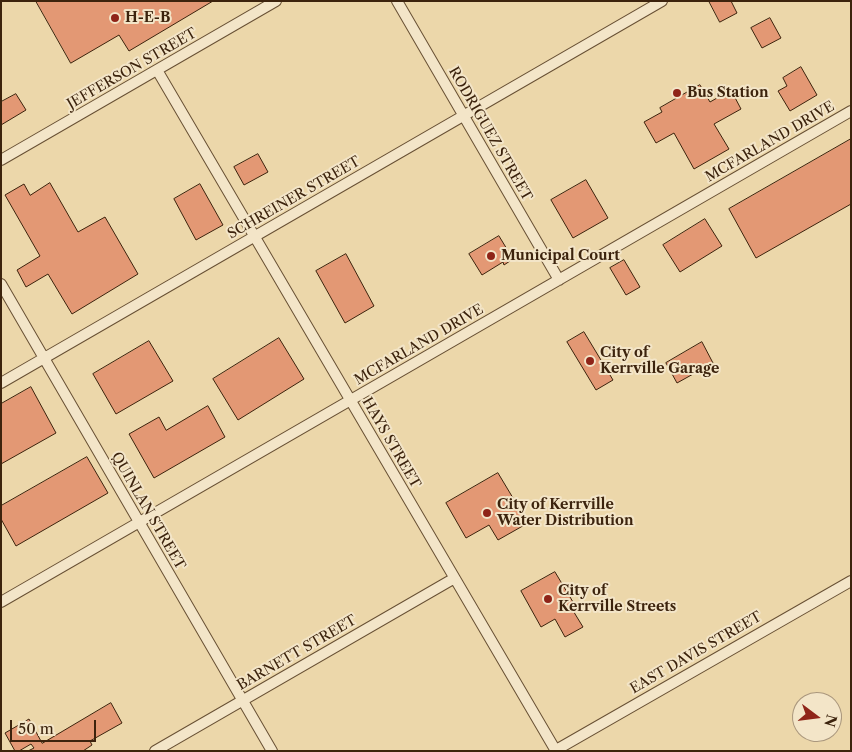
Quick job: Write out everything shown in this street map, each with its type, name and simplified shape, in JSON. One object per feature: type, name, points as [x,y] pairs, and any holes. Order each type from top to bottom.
[{"type":"street","name":"JEFFERSON STREET","points":[[1,160],[276,1]]},
{"type":"street","name":"RODRIGUEZ STREET","points":[[397,1],[559,280]]},
{"type":"street","name":"SCHREINER STREET","points":[[1,383],[662,1]]},
{"type":"street","name":"HAYS STREET","points":[[157,70],[256,236],[453,578],[556,750]]},
{"type":"street","name":"MCFARLAND DRIVE","points":[[1,602],[851,111]]},
{"type":"street","name":"QUINLAN STREET","points":[[1,284],[138,524],[272,751]]},
{"type":"street","name":"BARNETT STREET","points":[[155,751],[453,578]]},
{"type":"street","name":"EAST DAVIS STREET","points":[[556,750],[851,580]]},
{"type":"building","name":"H-E-B","points":[[36,1],[213,1],[129,51],[119,35],[71,63]]},
{"type":"building","points":[[709,1],[731,1],[737,13],[720,22]]},
{"type":"building","points":[[770,18],[781,38],[762,48],[751,28]]},
{"type":"building","points":[[801,67],[817,95],[790,111],[778,91],[787,86],[783,78]]},
{"type":"building","points":[[700,85],[710,102],[731,90],[741,109],[714,124],[729,149],[694,169],[674,133],[656,143],[644,122],[662,112],[660,108]]},
{"type":"building","points":[[16,94],[26,110],[1,125],[1,102]]},
{"type":"building","points":[[851,139],[851,204],[756,258],[729,209]]},
{"type":"building","points":[[258,154],[268,172],[244,185],[234,167]]},
{"type":"building","points":[[586,180],[608,218],[573,238],[551,200]]},
{"type":"building","points":[[50,183],[78,232],[105,217],[138,274],[72,314],[48,274],[26,287],[17,270],[40,256],[5,195],[24,184],[30,195]]},
{"type":"building","points":[[200,184],[223,225],[196,240],[174,199]]},
{"type":"building","points":[[705,219],[722,246],[680,272],[663,245]]},
{"type":"building","name":"Municipal Court","points":[[499,236],[513,259],[504,265],[503,262],[482,275],[469,254]]},
{"type":"building","points":[[346,254],[374,306],[345,323],[316,271]]},
{"type":"building","points":[[624,260],[640,287],[626,295],[610,268]]},
{"type":"building","name":"City of Kerrville Garage","points":[[584,332],[613,380],[596,390],[567,342]]},
{"type":"building","points":[[279,338],[304,379],[238,420],[213,379]]},
{"type":"building","points":[[149,341],[173,381],[116,414],[93,374]]},
{"type":"building","points":[[702,342],[713,363],[677,383],[666,363]]},
{"type":"building","points":[[31,387],[56,433],[1,464],[1,404]]},
{"type":"building","points":[[208,406],[225,437],[154,478],[129,434],[159,417],[166,430]]},
{"type":"building","points":[[87,457],[108,493],[16,546],[1,519],[1,506]]},
{"type":"building","name":"City of Kerrville Water Distribution","points":[[498,473],[528,523],[498,540],[489,525],[466,538],[446,503]]},
{"type":"building","name":"City of Kerrville Streets","points":[[555,572],[576,607],[572,609],[583,627],[565,637],[555,619],[541,627],[521,591]]},
{"type":"building","points":[[111,703],[122,723],[90,741],[92,745],[83,751],[28,751],[34,748],[31,744],[19,751],[15,751],[5,733],[29,719],[42,743]]},
{"type":"place","name":"H-E-B","points":[[115,18]]},
{"type":"place","name":"Bus Station","points":[[677,93]]},
{"type":"place","name":"Municipal Court","points":[[491,256]]},
{"type":"place","name":"City of Kerrville Garage","points":[[590,361]]},
{"type":"place","name":"City of Kerrville Water Distribution","points":[[487,513]]},
{"type":"place","name":"City of Kerrville Streets","points":[[548,599]]}]
